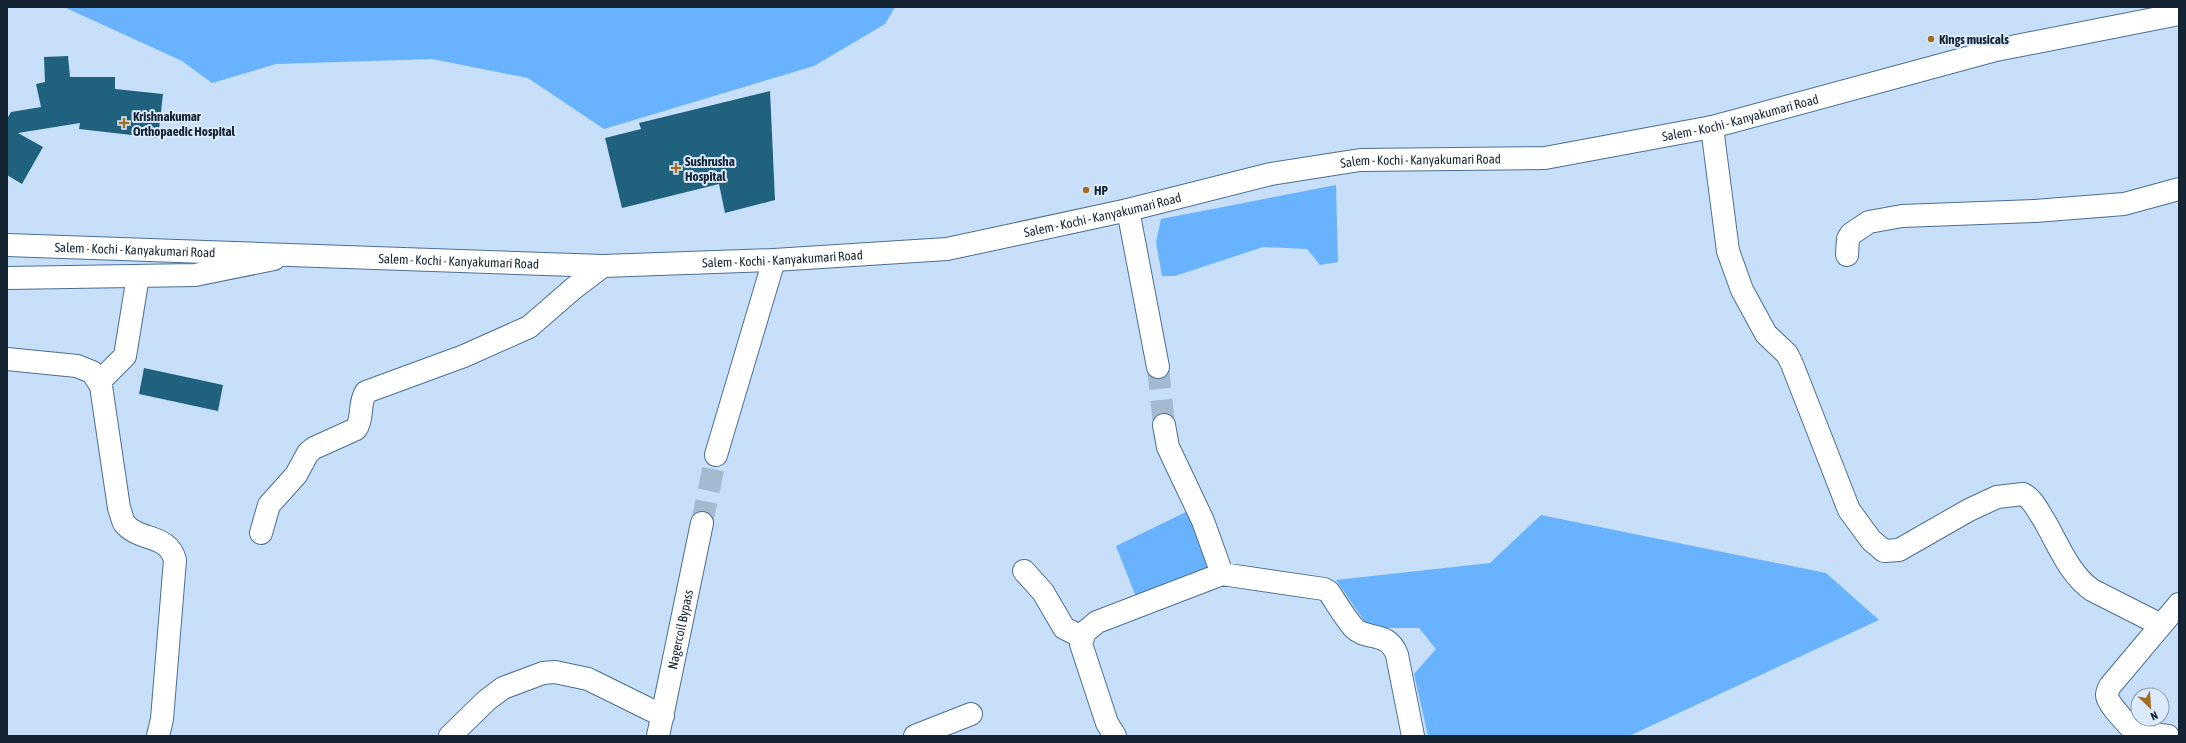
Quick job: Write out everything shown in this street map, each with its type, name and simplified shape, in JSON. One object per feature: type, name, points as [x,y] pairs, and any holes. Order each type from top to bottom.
[{"type":"main road","name":"Salem - Kochi - Kanyakumari Road","points":[[7,245],[603,266],[774,260],[948,249],[1128,210],[1271,174],[1360,160],[1545,158],[1712,127],[1996,50],[2179,14]]},
{"type":"main road","points":[[1712,127],[1728,251],[1742,290],[1766,334],[1787,354],[1849,510],[1870,540],[1884,551],[1899,550],[1969,510],[1997,497],[2023,494],[2036,507],[2072,570],[2083,583],[2092,590],[2161,625]]},
{"type":"main road","points":[[1847,255],[1848,239],[1851,234],[1869,222],[1902,216],[2035,211],[2124,204],[2179,189]]},
{"type":"main road","points":[[1128,210],[1158,367]]},
{"type":"main road","points":[[7,278],[195,275],[292,255]]},
{"type":"main road","points":[[716,455],[774,260]]},
{"type":"main road","points":[[261,533],[269,505],[296,475],[308,454],[314,448],[356,429],[360,423],[360,405],[366,392],[464,356],[529,327],[574,288],[603,266]]},
{"type":"main road","points":[[98,382],[124,356],[138,276]]},
{"type":"main road","points":[[7,359],[77,366],[92,372],[98,382],[104,405],[119,508],[124,522],[133,530],[167,545],[173,552],[175,560],[162,719],[158,736]]},
{"type":"main road","points":[[1164,425],[1168,447],[1203,521],[1222,574]]},
{"type":"main road","name":"Nagercoil Bypass","points":[[662,730],[702,523]]},
{"type":"main road","points":[[1024,570],[1043,592],[1064,628],[1082,637]]},
{"type":"main road","points":[[1115,736],[1104,716],[1081,644],[1082,637],[1085,632],[1097,622],[1222,574],[1324,589],[1329,592],[1355,629],[1388,641],[1394,647],[1397,655],[1413,736]]},
{"type":"main road","points":[[2168,736],[2155,733],[2135,735],[2106,695],[2110,686],[2179,604]]},
{"type":"main road","points":[[450,736],[487,700],[503,688],[543,673],[555,672],[588,680],[662,730]]},
{"type":"main road","points":[[915,736],[971,714]]},
{"type":"water","points":[[64,7],[895,7],[885,24],[814,66],[604,129],[528,78],[432,59],[276,64],[212,83],[182,61]]},
{"type":"water","points":[[1336,185],[1338,262],[1320,265],[1307,249],[1263,247],[1175,276],[1162,276],[1156,242],[1161,219]]},
{"type":"water","points":[[1190,510],[1210,572],[1136,597],[1116,546]]},
{"type":"water","points":[[1541,515],[1826,573],[1879,620],[1629,736],[1428,736],[1414,674],[1436,649],[1419,628],[1369,628],[1336,580],[1490,563]]},
{"type":"building","points":[[68,56],[70,77],[115,77],[115,89],[163,94],[158,138],[79,129],[80,123],[18,133],[43,147],[22,184],[7,175],[7,119],[11,112],[41,107],[36,84],[45,82],[44,57]]},
{"type":"building","points":[[770,91],[775,200],[725,213],[719,184],[622,208],[605,138],[641,129],[639,123]]},
{"type":"building","points":[[144,368],[223,385],[218,411],[139,394]]},
{"type":"tunnel","points":[[1158,367],[1164,425]]},
{"type":"tunnel","points":[[702,523],[716,455]]},
{"type":"place","name":"Kings musicals","points":[[1931,39]]},
{"type":"place","name":"Krishnakumar Orthopaedic Hospital","points":[[124,123]]},
{"type":"place","name":"Sushrusha Hospital","points":[[676,168]]},
{"type":"place","name":"HP","points":[[1086,190]]}]
